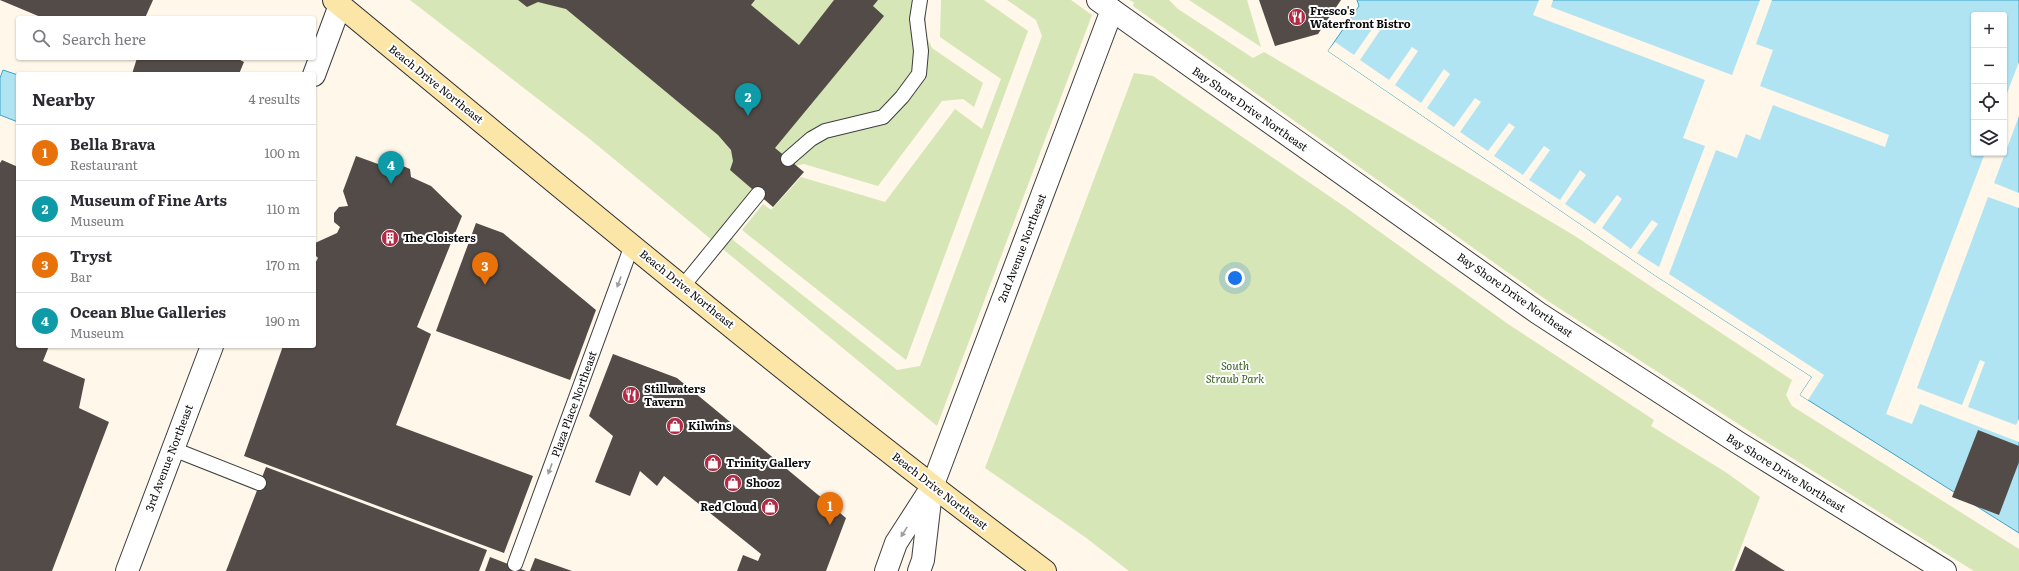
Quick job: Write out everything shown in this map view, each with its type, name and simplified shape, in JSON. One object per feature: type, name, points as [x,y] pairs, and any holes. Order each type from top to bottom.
[{"type":"street","points":[[315,72],[337,3]]},
{"type":"street","name":"Beach Drive Northeast","points":[[337,3],[632,245],[932,487],[1045,571]]},
{"type":"street","name":"2nd Avenue Northeast","points":[[886,571],[896,543],[932,487],[1109,3]]},
{"type":"street","name":"Bay Shore Drive Northeast","points":[[1109,3],[1538,313],[1737,442],[1945,571]]},
{"type":"street","name":"3rd Avenue Northeast","points":[[127,571],[211,348]]},
{"type":"street","name":"2nd Avenue Northeast","points":[[919,571],[923,560],[932,487]]},
{"type":"lane","points":[[788,159],[811,139],[825,131],[883,117],[902,97],[919,74],[921,51],[917,19],[920,0]]},
{"type":"lane","points":[[683,286],[758,194]]},
{"type":"lane","name":"Plaza Place Northeast","points":[[515,564],[632,245]]},
{"type":"lane","points":[[173,449],[259,483]]},
{"type":"green space","points":[[410,0],[926,0],[926,36],[932,48],[983,83],[974,107],[963,99],[942,101],[878,186],[804,164],[789,167],[730,221],[733,240],[897,370],[920,366],[1042,36],[1036,20],[1007,0],[1071,0],[1092,15],[937,426],[591,140]]},
{"type":"green space","points":[[941,0],[984,0],[1028,31],[906,360],[742,230],[763,204],[771,210],[801,177],[885,202],[955,109],[982,129],[1001,79],[940,37]]},
{"type":"green space","points":[[1129,0],[1169,0],[1178,9],[1253,58],[1264,52],[1575,236],[1792,380],[1786,395],[1792,406],[2019,549],[2019,571],[1974,571],[1760,438],[1548,301],[1133,6],[1134,2]]},
{"type":"green space","points":[[1189,0],[1247,0],[1261,47]]},
{"type":"green space","name":"South Straub Park","points":[[1134,73],[1153,76],[1348,209],[1508,324],[1654,420],[1651,426],[1727,473],[1760,497],[1732,571],[1129,571],[1085,537],[985,468]]},
{"type":"water","points":[[1357,0],[2019,0],[2019,533],[1800,395],[1812,377],[1656,276],[1328,51],[1359,6]]},
{"type":"water","points":[[3,70],[16,74],[16,121],[0,115],[0,78]]},
{"type":"pier","points":[[1539,0],[1553,0],[1551,7],[1732,75],[1760,0],[1772,0],[1756,44],[1773,50],[1760,86],[1889,135],[1885,147],[1773,105],[1760,140],[1746,134],[1737,158],[1716,150],[1669,274],[1824,375],[1808,400],[1800,395],[1812,377],[1656,276],[1328,51],[1335,42],[1354,55],[1377,22],[1383,26],[1360,60],[1389,80],[1412,47],[1418,51],[1395,85],[1421,103],[1444,69],[1450,74],[1427,108],[1454,127],[1475,98],[1481,102],[1460,132],[1488,151],[1509,123],[1515,127],[1494,156],[1523,175],[1544,146],[1550,150],[1529,180],[1560,200],[1580,170],[1586,175],[1565,204],[1595,224],[1617,195],[1622,199],[1602,228],[1631,249],[1652,220],[1658,224],[1637,253],[1659,267],[1705,146],[1683,138],[1705,80],[1533,15]]},
{"type":"pier","points":[[2019,62],[2019,116],[2007,148],[2007,120],[2007,93]]},
{"type":"pier","points":[[1984,156],[2004,156],[1994,183],[2019,193],[2019,208],[1988,197],[1917,388],[1962,405],[1980,360],[1985,362],[1968,407],[2016,425],[2019,419],[2019,442],[1920,404],[1912,424],[1886,414]]},
{"type":"building","points":[[0,0],[153,0],[146,16],[38,16]]},
{"type":"building","points":[[518,0],[755,0],[751,5],[799,45],[834,0],[878,0],[873,6],[884,16],[775,148],[804,172],[773,207],[730,170],[733,161],[731,150],[718,135],[566,9],[538,2],[527,7]]},
{"type":"building","name":"Fresco's Waterfront Bistro","points":[[1259,0],[1341,0],[1318,34],[1275,46]]},
{"type":"building","points":[[136,60],[240,60],[244,62],[240,72],[133,72]]},
{"type":"building","points":[[356,156],[378,164],[389,160],[410,169],[411,177],[431,186],[462,216],[417,327],[431,334],[396,425],[533,476],[504,553],[244,456],[282,348],[316,348],[316,262],[318,258],[316,256],[316,243],[337,233],[340,227],[334,222],[334,213],[339,207],[348,206],[343,191]]},
{"type":"building","points":[[2,160],[16,166],[16,348],[48,348],[43,361],[85,379],[79,408],[109,422],[52,571],[0,571],[0,163]]},
{"type":"building","points":[[476,223],[503,233],[596,310],[570,380],[436,331]]},
{"type":"building","points":[[613,354],[677,378],[846,518],[826,571],[737,571],[743,555],[758,561],[761,554],[664,476],[657,486],[640,471],[630,496],[595,482],[613,436],[589,416]]},
{"type":"building","points":[[1978,430],[2019,446],[2019,462],[1999,515],[1952,497]]},
{"type":"building","points":[[266,467],[487,550],[479,571],[226,571]]},
{"type":"building","points":[[1745,546],[1785,571],[1735,571]]},
{"type":"building","points":[[490,557],[526,571],[485,571]]},
{"type":"building","points":[[535,558],[572,571],[530,571]]},
{"type":"place","name":"Fresco's Waterfront Bistro","points":[[1297,17]]},
{"type":"place","name":"Museum of Fine Arts","points":[[748,116]]},
{"type":"place","name":"Ocean Blue Galleries","points":[[391,184]]},
{"type":"place","name":"The Cloisters","points":[[390,238]]},
{"type":"place","name":"Tryst","points":[[485,285]]},
{"type":"place","name":"Stillwaters Tavern","points":[[631,395]]},
{"type":"place","name":"Kilwins","points":[[675,426]]},
{"type":"place","name":"Trinity Gallery","points":[[713,463]]},
{"type":"place","name":"Shooz","points":[[733,483]]},
{"type":"place","name":"Red Cloud","points":[[770,507]]},
{"type":"place","name":"Bella Brava","points":[[830,525]]}]
